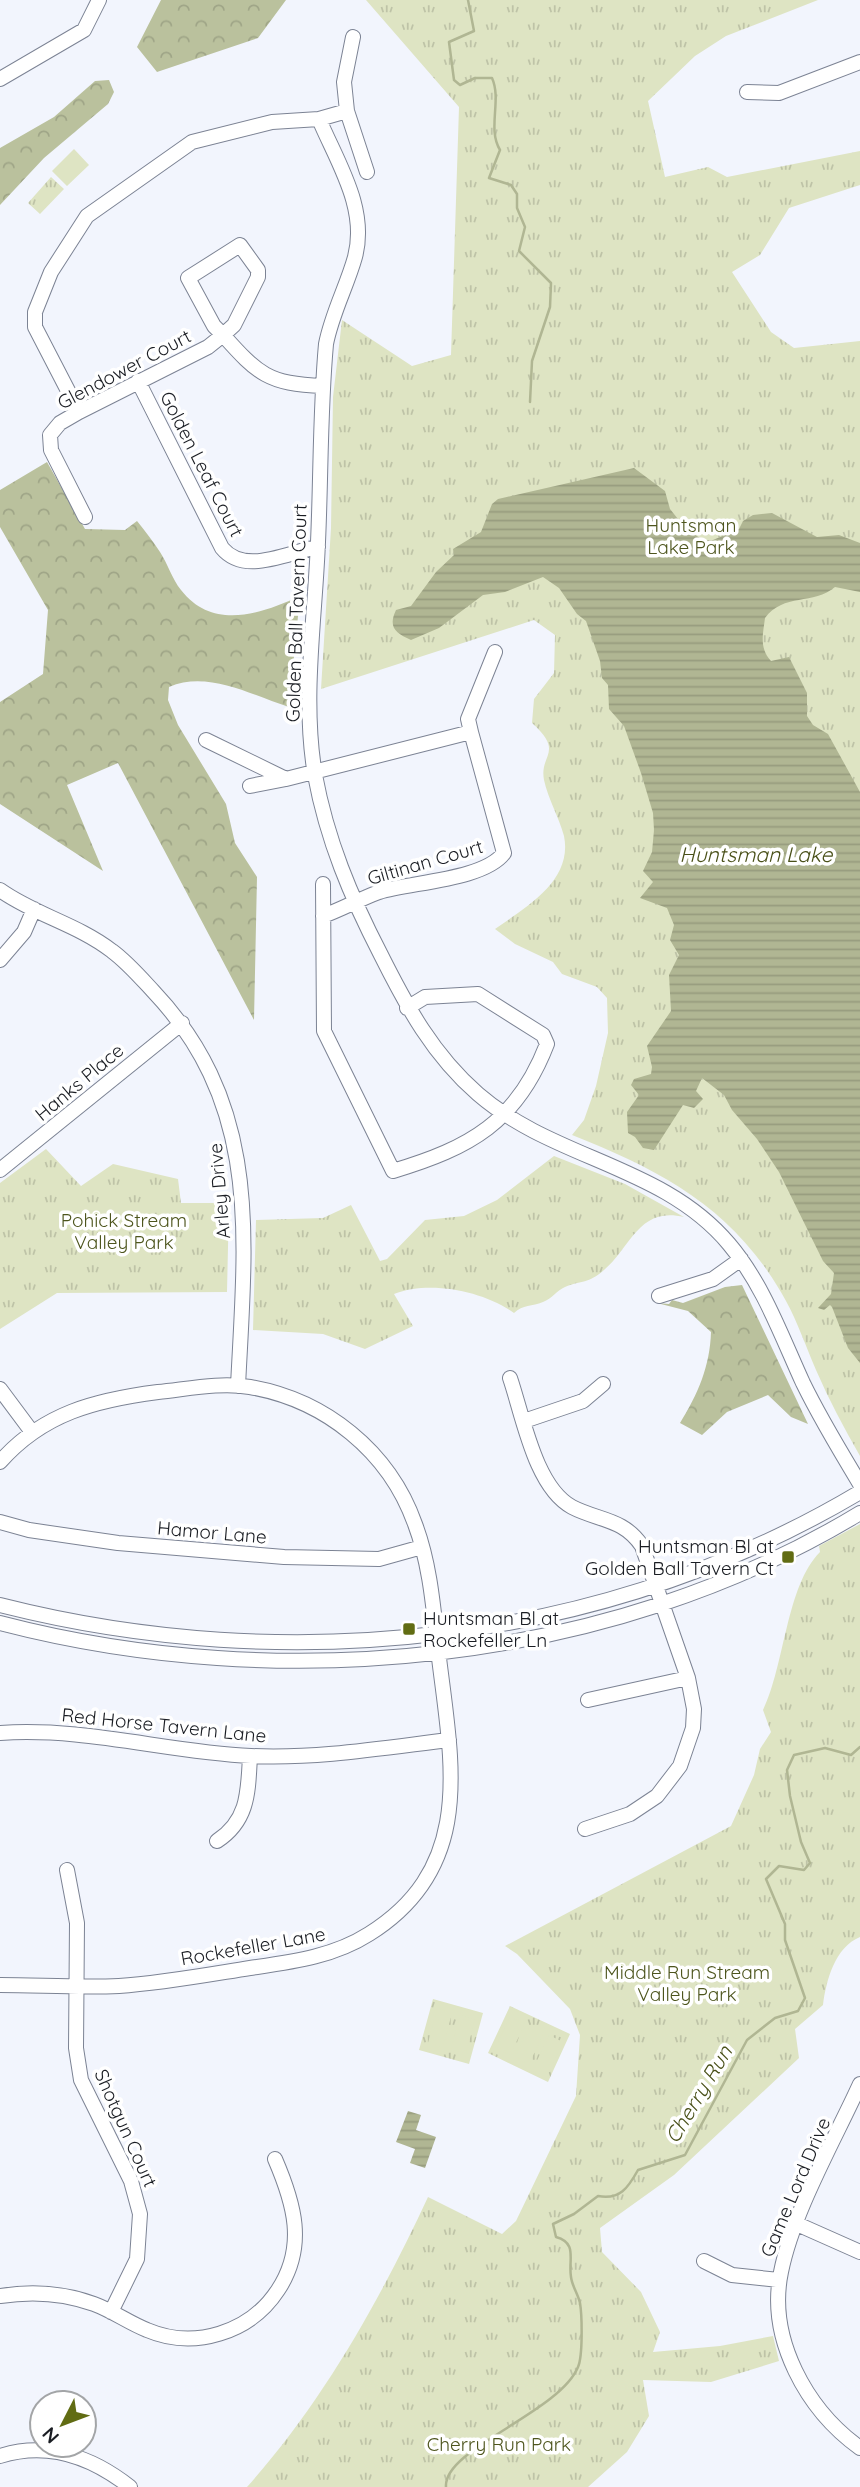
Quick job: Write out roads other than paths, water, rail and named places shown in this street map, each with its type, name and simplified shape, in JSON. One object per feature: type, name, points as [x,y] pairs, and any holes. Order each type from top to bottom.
[{"type":"street","points":[[0,79],[84,30],[99,0]]},
{"type":"street","points":[[353,37],[344,82],[347,111],[367,172]]},
{"type":"street","points":[[747,92],[779,93],[860,62]]},
{"type":"street","points":[[79,412],[35,327],[35,312],[51,272],[87,216],[199,139],[272,122],[318,119],[347,111]]},
{"type":"street","name":"Golden Ball Tavern Court","points":[[318,119],[353,197],[359,225],[355,257],[331,318],[323,386],[310,687],[315,774],[333,848],[355,903],[407,1008],[449,1065],[505,1115],[555,1143],[633,1173],[667,1192],[716,1229],[741,1259],[762,1292],[824,1424],[860,1484]]},
{"type":"street","points":[[223,335],[234,325],[257,277],[258,270],[240,245],[188,278],[214,326],[246,362],[271,379],[323,386]]},
{"type":"street","name":"Glendower Court","points":[[85,517],[51,450],[50,435],[60,423],[79,412],[208,347],[223,335]]},
{"type":"street","name":"Golden Leaf Court","points":[[138,381],[222,548],[231,558],[244,564],[318,547]]},
{"type":"street","name":"Giltinan Court","points":[[355,903],[380,892],[460,874],[498,860],[503,853],[468,719],[495,652]]},
{"type":"street","points":[[250,786],[315,774],[471,732]]},
{"type":"street","points":[[206,740],[286,779]]},
{"type":"street","points":[[323,884],[324,1031],[393,1171],[432,1160],[477,1136],[505,1115],[539,1064],[547,1044],[543,1035],[478,993],[425,997],[407,1008]]},
{"type":"street","name":"Arley Drive","points":[[0,890],[89,935],[113,951],[182,1023],[218,1086],[231,1123],[240,1162],[244,1295],[237,1386]]},
{"type":"street","points":[[323,916],[355,903]]},
{"type":"street","points":[[0,960],[24,932],[34,909]]},
{"type":"street","name":"Hanks Place","points":[[0,1170],[182,1023]]},
{"type":"street","points":[[659,1296],[713,1279],[741,1259]]},
{"type":"street","points":[[509,1378],[541,1471],[555,1494],[573,1507],[615,1521],[635,1535],[647,1556],[658,1586],[694,1701],[693,1728],[686,1754],[674,1776],[657,1796],[639,1809],[585,1829]]},
{"type":"street","points":[[524,1421],[583,1401],[603,1384]]},
{"type":"street","name":"Rockefeller Lane","points":[[0,1462],[32,1432],[58,1416],[96,1401],[190,1388],[237,1386],[300,1401],[329,1416],[355,1436],[379,1461],[398,1488],[415,1524],[422,1547],[436,1634],[453,1793],[440,1847],[412,1896],[373,1932],[341,1949],[303,1960],[158,1983],[0,1985]]},
{"type":"street","points":[[0,1389],[32,1432]]},
{"type":"street","points":[[0,1605],[105,1627],[183,1638],[311,1643],[436,1634],[575,1610],[658,1586],[764,1543],[860,1492]]},
{"type":"street","points":[[0,1623],[102,1645],[181,1656],[254,1661],[365,1659],[438,1651],[579,1628],[664,1604],[771,1560],[860,1513]]},
{"type":"street","name":"Hamor Lane","points":[[0,1522],[29,1530],[118,1543],[284,1557],[379,1559],[422,1547]]},
{"type":"street","points":[[589,1700],[688,1678]]},
{"type":"street","name":"Red Horse Tavern Lane","points":[[0,1733],[39,1731],[250,1756],[336,1754],[449,1740]]},
{"type":"street","points":[[217,1841],[230,1832],[243,1814],[248,1791],[250,1756]]},
{"type":"street","name":"Shotgun Court","points":[[67,1870],[77,1923],[76,2048],[81,2080],[88,2101],[131,2181],[140,2214],[136,2259],[111,2312]]},
{"type":"street","name":"Game Lord Drive","points":[[860,2084],[797,2224],[779,2280],[784,2337],[798,2376],[820,2412],[860,2448]]},
{"type":"street","points":[[0,2296],[27,2293],[58,2295],[111,2312],[146,2330],[182,2339],[218,2334],[242,2325],[262,2309],[285,2278],[296,2239],[293,2203],[275,2159]]},
{"type":"street","points":[[797,2224],[860,2252]]},
{"type":"street","points":[[704,2261],[732,2275],[779,2280]]},
{"type":"street","points":[[0,2456],[36,2449],[71,2455],[96,2465],[130,2487]]},
{"type":"water","name":"Huntsman Lake","points":[[634,468],[665,491],[670,509],[686,529],[703,540],[713,540],[739,529],[743,521],[753,515],[772,513],[817,537],[839,535],[860,543],[860,592],[835,587],[818,596],[781,605],[765,618],[763,641],[771,661],[789,657],[807,693],[807,716],[813,725],[828,734],[860,792],[860,1363],[848,1348],[832,1307],[830,1305],[824,1310],[818,1308],[831,1294],[834,1273],[823,1261],[779,1172],[757,1139],[732,1110],[724,1095],[702,1078],[696,1091],[703,1099],[694,1108],[683,1105],[654,1150],[643,1148],[635,1137],[628,1133],[627,1112],[639,1095],[631,1085],[634,1079],[651,1074],[647,1046],[671,1011],[669,975],[679,955],[670,940],[674,925],[667,908],[640,898],[653,882],[643,871],[652,852],[653,813],[624,726],[609,709],[608,685],[602,678],[600,661],[586,621],[577,614],[559,588],[543,577],[505,592],[483,595],[439,628],[411,640],[394,629],[396,610],[411,606],[436,572],[454,555],[453,549],[481,532],[492,504],[498,499]]},
{"type":"water","points":[[408,2111],[421,2115],[416,2130],[436,2137],[425,2168],[410,2163],[415,2149],[396,2142]]},
{"type":"waterway","points":[[468,0],[474,31],[449,42],[454,80],[460,85],[475,78],[492,78],[496,96],[495,133],[500,150],[489,178],[511,185],[517,194],[517,208],[525,227],[519,251],[551,283],[550,307],[532,361],[530,402]]},
{"type":"waterway","name":"Cherry Run","points":[[446,2487],[450,2473],[463,2459],[481,2444],[549,2400],[567,2384],[578,2367],[582,2326],[580,2303],[570,2271],[570,2248],[556,2237],[553,2224],[574,2214],[598,2196],[618,2194],[631,2182],[638,2170],[685,2155],[747,2040],[775,2018],[798,2011],[805,1998],[785,1940],[785,1924],[766,1879],[779,1866],[804,1870],[810,1863],[801,1842],[787,1770],[794,1755],[825,1748],[851,1755],[860,1747]]},
{"type":"place","name":"Huntsman Bl at Golden Ball Tavern Ct","points":[[788,1557]]},
{"type":"place","name":"Huntsman Bl at Rockefeller Ln","points":[[409,1629]]},
{"type":"park label","name":"Huntsman Lake Park","points":[[691,536]]},
{"type":"park label","name":"Pohick Stream Valley Park","points":[[124,1231]]},
{"type":"park label","name":"Middle Run Stream Valley Park","points":[[687,1983]]},
{"type":"park label","name":"Cherry Run Park","points":[[499,2444]]}]
